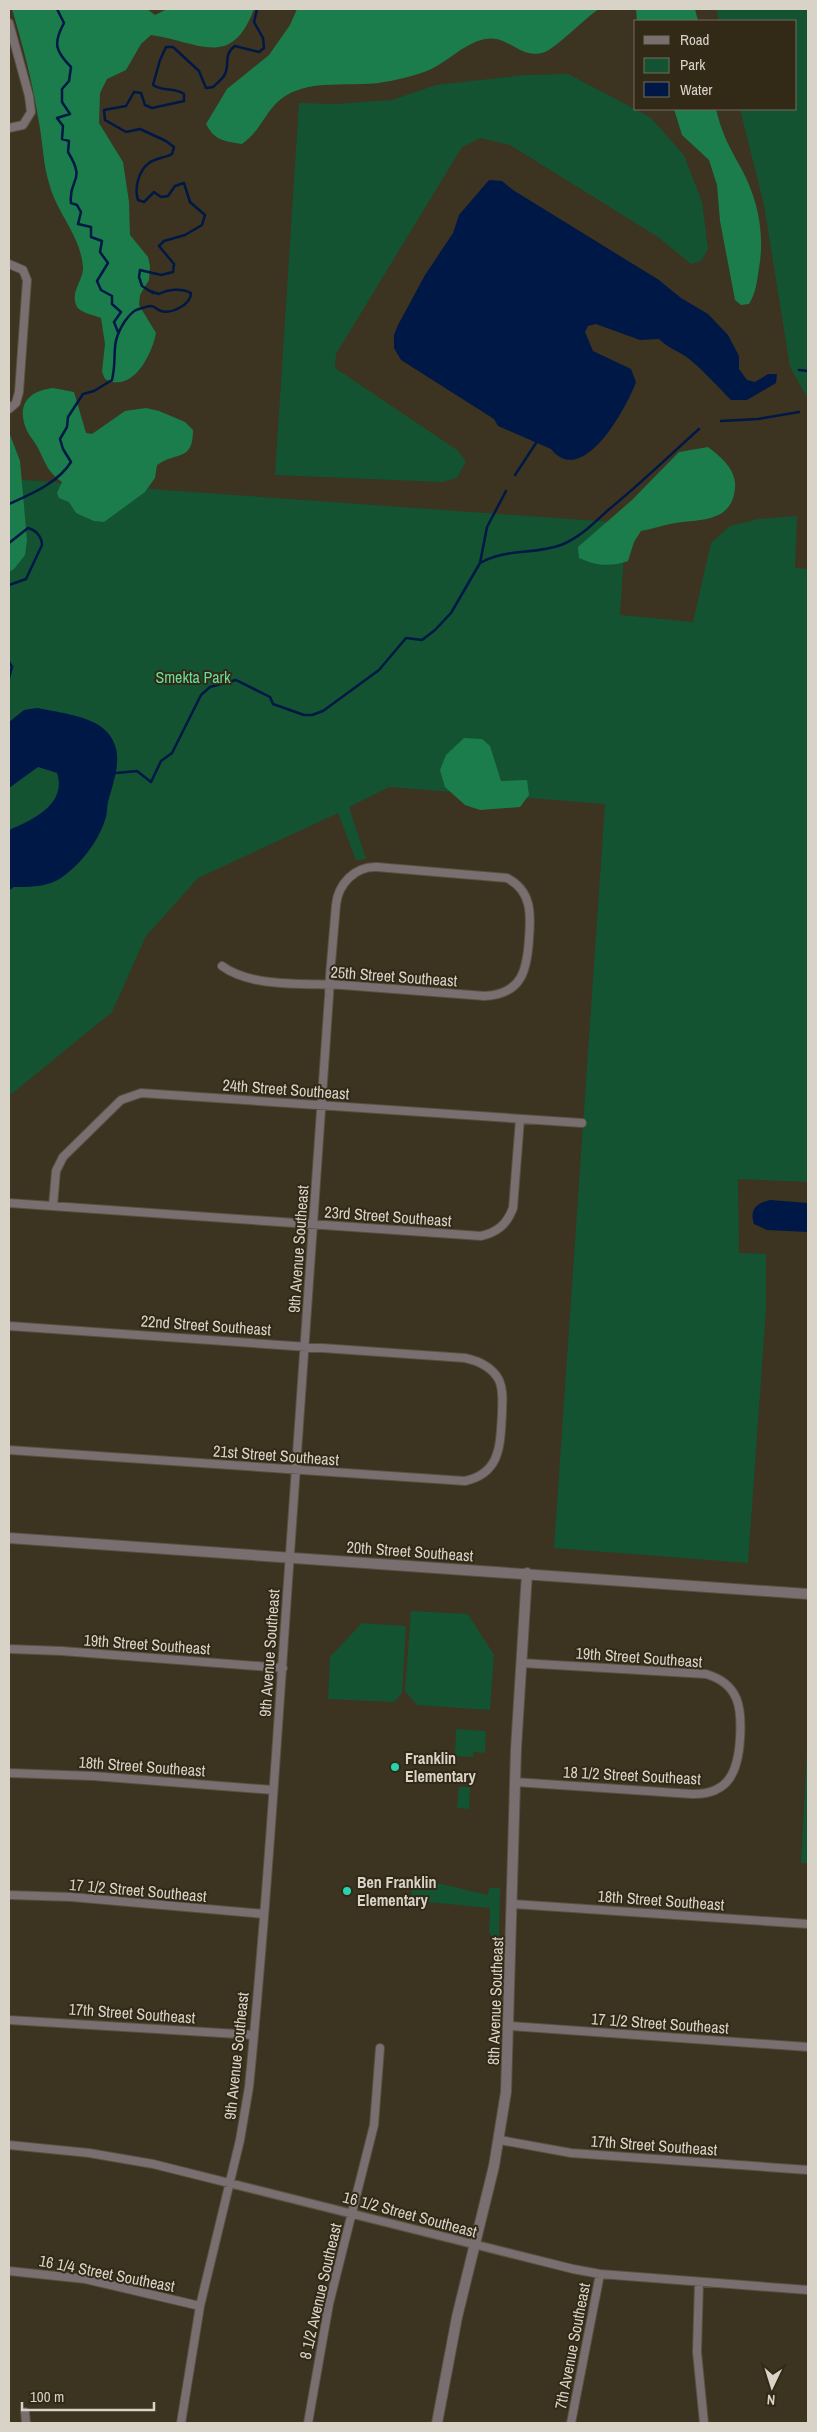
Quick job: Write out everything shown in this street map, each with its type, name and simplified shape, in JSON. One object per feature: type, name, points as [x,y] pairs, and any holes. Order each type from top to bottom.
[{"type":"street","points":[[9,23],[32,112],[27,122],[23,125],[9,128]]},
{"type":"street","points":[[9,264],[23,270],[27,287],[18,398],[11,408]]},
{"type":"street","name":"25th Street Southeast","points":[[222,966],[234,974],[253,979],[485,996],[501,994],[513,987],[523,975],[528,960],[531,915],[528,900],[521,888],[507,878],[373,867],[356,872],[345,881]]},
{"type":"street","name":"9th Avenue Southeast","points":[[181,2423],[200,2306],[246,2111],[254,2035],[283,1668],[336,898],[345,881]]},
{"type":"street","name":"24th Street Southeast","points":[[52,1206],[56,1171],[62,1156],[126,1097],[149,1093],[582,1123]]},
{"type":"street","name":"23rd Street Southeast","points":[[9,1203],[474,1236],[496,1231],[508,1219],[513,1208],[520,1119]]},
{"type":"street","name":"22nd Street Southeast","points":[[9,1326],[306,1346],[475,1360],[491,1370],[499,1380],[502,1392],[501,1422]]},
{"type":"street","name":"21st Street Southeast","points":[[9,1450],[454,1481],[474,1479],[488,1470],[496,1458],[501,1422]]},
{"type":"street","name":"20th Street Southeast","points":[[9,1538],[808,1594]]},
{"type":"street","name":"8th Avenue Southeast","points":[[437,2423],[457,2317],[500,2140],[506,2092],[510,2026],[515,1782],[527,1573]]},
{"type":"street","name":"19th Street Southeast","points":[[9,1649],[62,1651],[283,1668]]},
{"type":"street","name":"19th Street Southeast","points":[[521,1663],[700,1674],[715,1677],[731,1690],[739,1704],[740,1738]]},
{"type":"street","name":"18 1/2 Street Southeast","points":[[515,1782],[690,1794],[708,1793],[723,1785],[735,1770],[740,1738]]},
{"type":"street","name":"18th Street Southeast","points":[[9,1773],[93,1776],[273,1790]]},
{"type":"street","name":"17 1/2 Street Southeast","points":[[9,1896],[71,1897],[264,1914]]},
{"type":"street","name":"18th Street Southeast","points":[[513,1904],[808,1924]]},
{"type":"street","name":"17th Street Southeast","points":[[9,2020],[254,2035]]},
{"type":"street","name":"17 1/2 Street Southeast","points":[[510,2026],[808,2047]]},
{"type":"street","name":"8 1/2 Avenue Southeast","points":[[308,2423],[329,2304],[376,2116],[380,2048]]},
{"type":"street","name":"17th Street Southeast","points":[[500,2140],[572,2153],[808,2170]]},
{"type":"street","name":"16 1/2 Street Southeast","points":[[9,2145],[125,2158],[600,2274],[808,2290]]},
{"type":"street","name":"16 1/4 Street Southeast","points":[[9,2271],[84,2280],[200,2306]]},
{"type":"street","name":"7th Avenue Southeast","points":[[571,2423],[600,2274]]},
{"type":"street","points":[[699,2282],[697,2352],[704,2423]]},
{"type":"street","points":[[25,2412],[26,2423]]},
{"type":"green space","points":[[12,9],[147,9],[155,15],[167,9],[254,9],[245,28],[235,40],[223,46],[198,46],[151,35],[141,44],[126,70],[107,79],[100,93],[99,123],[123,162],[129,202],[130,235],[148,257],[150,266],[149,280],[140,295],[139,305],[156,333],[150,352],[139,370],[132,377],[124,381],[115,382],[105,379],[102,372],[105,344],[101,318],[81,311],[75,302],[76,291],[83,272],[81,256],[73,234],[52,194],[45,168],[34,94]]},
{"type":"green space","points":[[297,9],[599,9],[545,52],[528,53],[501,40],[485,39],[468,45],[430,70],[407,77],[369,84],[323,85],[301,89],[280,100],[242,144],[225,141],[217,137],[209,130],[206,124],[227,89],[269,55],[290,25]]},
{"type":"green space","points":[[636,9],[695,9],[698,20],[637,20]]},
{"type":"green space","points":[[716,9],[808,9],[808,399],[790,367],[764,205],[740,110],[797,110],[797,20],[719,20]]},
{"type":"green space","points":[[568,74],[650,117],[684,155],[702,202],[708,249],[701,261],[691,264],[658,237],[510,145],[480,138],[462,147],[336,354],[335,368],[457,450],[466,461],[457,478],[442,482],[275,475],[299,103],[335,104],[392,100],[436,85],[525,75]]},
{"type":"green space","points":[[674,110],[716,110],[726,140],[752,192],[759,217],[761,255],[757,282],[749,304],[741,305],[735,300],[720,221],[717,185],[709,160],[682,135]]},
{"type":"green space","points":[[53,388],[74,392],[86,433],[92,434],[125,411],[146,408],[159,411],[185,422],[193,430],[190,447],[182,454],[157,465],[155,478],[145,492],[104,522],[94,521],[76,513],[69,502],[59,498],[57,493],[62,482],[47,467],[24,422],[24,407],[30,396],[36,392]]},
{"type":"green space","points":[[9,432],[20,461],[27,540],[25,555],[14,569],[9,572]]},
{"type":"green space","points":[[708,447],[727,464],[735,481],[733,499],[728,508],[713,517],[641,531],[634,542],[628,561],[604,565],[579,558],[578,547],[632,500],[679,452]]},
{"type":"green space","name":"Smekta Park","points":[[9,479],[626,523],[620,615],[693,622],[711,543],[730,526],[759,519],[797,516],[795,568],[808,569],[808,1182],[738,1179],[739,1253],[766,1254],[766,1310],[748,1563],[554,1548],[605,804],[389,787],[349,807],[366,859],[356,860],[338,813],[198,878],[146,936],[112,1012],[9,1096]]},
{"type":"green space","points":[[464,738],[482,739],[490,746],[501,781],[527,780],[529,795],[520,807],[480,810],[465,805],[445,787],[440,770],[446,755]]},
{"type":"green space","points":[[411,1611],[468,1614],[494,1655],[490,1710],[417,1705],[405,1691]]},
{"type":"green space","points":[[362,1623],[406,1626],[402,1693],[394,1702],[328,1699],[330,1657]]},
{"type":"green space","points":[[456,1729],[486,1731],[485,1753],[473,1752],[473,1757],[455,1756]]},
{"type":"green space","points":[[808,1732],[808,1863],[801,1863]]},
{"type":"green space","points":[[459,1787],[470,1787],[469,1809],[457,1808]]},
{"type":"green space","points":[[426,1874],[425,1880],[487,1895],[490,1888],[500,1888],[499,1937],[493,1938],[489,1932],[490,1908],[417,1901],[411,1895],[414,1878]]},
{"type":"water","points":[[489,180],[502,181],[513,190],[659,280],[681,298],[708,314],[728,335],[739,356],[739,369],[747,380],[755,382],[768,374],[777,374],[776,383],[747,400],[731,400],[688,358],[659,339],[640,340],[596,324],[588,326],[585,332],[593,351],[631,369],[636,382],[614,425],[602,440],[590,452],[577,459],[563,459],[551,449],[498,426],[494,419],[401,360],[394,348],[394,335],[398,325],[425,275],[453,233],[459,215]]},
{"type":"water","points":[[37,708],[79,717],[100,726],[109,734],[114,743],[117,752],[116,772],[103,826],[94,843],[82,859],[61,878],[49,884],[9,887],[9,830],[37,816],[46,809],[53,802],[59,784],[57,773],[38,767],[9,788],[9,722],[24,710]]},
{"type":"water","points":[[770,1200],[808,1203],[808,1232],[767,1230],[754,1224],[753,1211],[755,1208],[761,1203]]},
{"type":"waterway","points":[[57,9],[64,23],[58,36],[57,46],[71,67],[69,81],[62,89],[62,102],[70,114],[57,118],[63,126],[62,139],[69,141],[68,152],[77,175],[72,189],[71,203],[77,205],[81,212],[78,224],[91,227],[91,237],[102,241],[100,252],[108,263],[97,281],[101,290],[112,296],[112,304],[121,312],[114,322],[118,332]]},
{"type":"waterway","points":[[9,504],[51,482],[71,462],[63,449],[60,439],[67,427],[68,417],[83,394],[94,391],[112,380],[115,344],[120,329],[129,316],[136,310],[150,306],[166,312],[176,310],[188,301],[191,293],[175,290],[159,294],[150,291],[153,293],[142,286],[139,277],[140,270],[161,275],[173,272],[174,264],[159,246],[164,241],[185,235],[202,225],[205,215],[190,202],[184,183],[175,186],[168,196],[161,197],[154,192],[144,202],[138,200],[137,185],[142,170],[151,161],[172,154],[174,147],[166,141],[140,129],[126,132],[105,120],[104,110],[126,106],[134,92],[141,93],[145,105],[152,108],[184,101],[184,94],[153,85],[166,47],[173,47],[199,71],[206,88],[213,87],[224,76],[231,49],[235,46],[259,52],[264,48],[263,38],[254,22],[257,9]]},
{"type":"waterway","points":[[799,370],[808,371]]},
{"type":"waterway","points":[[721,421],[758,419],[799,412]]},
{"type":"waterway","points":[[480,563],[500,555],[551,548],[574,539],[631,491],[699,429]]},
{"type":"waterway","points":[[515,475],[536,443]]},
{"type":"waterway","points":[[116,773],[137,771],[151,782],[161,761],[172,753],[201,695],[210,687],[236,680],[270,697],[273,704],[304,715],[312,715],[323,711],[379,670],[406,638],[422,640],[435,630],[451,613],[480,563],[487,527],[506,491]]},
{"type":"waterway","points":[[9,543],[28,528],[38,534],[42,545],[26,579],[9,585]]},
{"type":"waterway","points":[[9,662],[12,667],[9,678]]},
{"type":"place","name":"Franklin Elementary","points":[[395,1767]]},
{"type":"place","name":"Ben Franklin Elementary","points":[[347,1891]]}]
